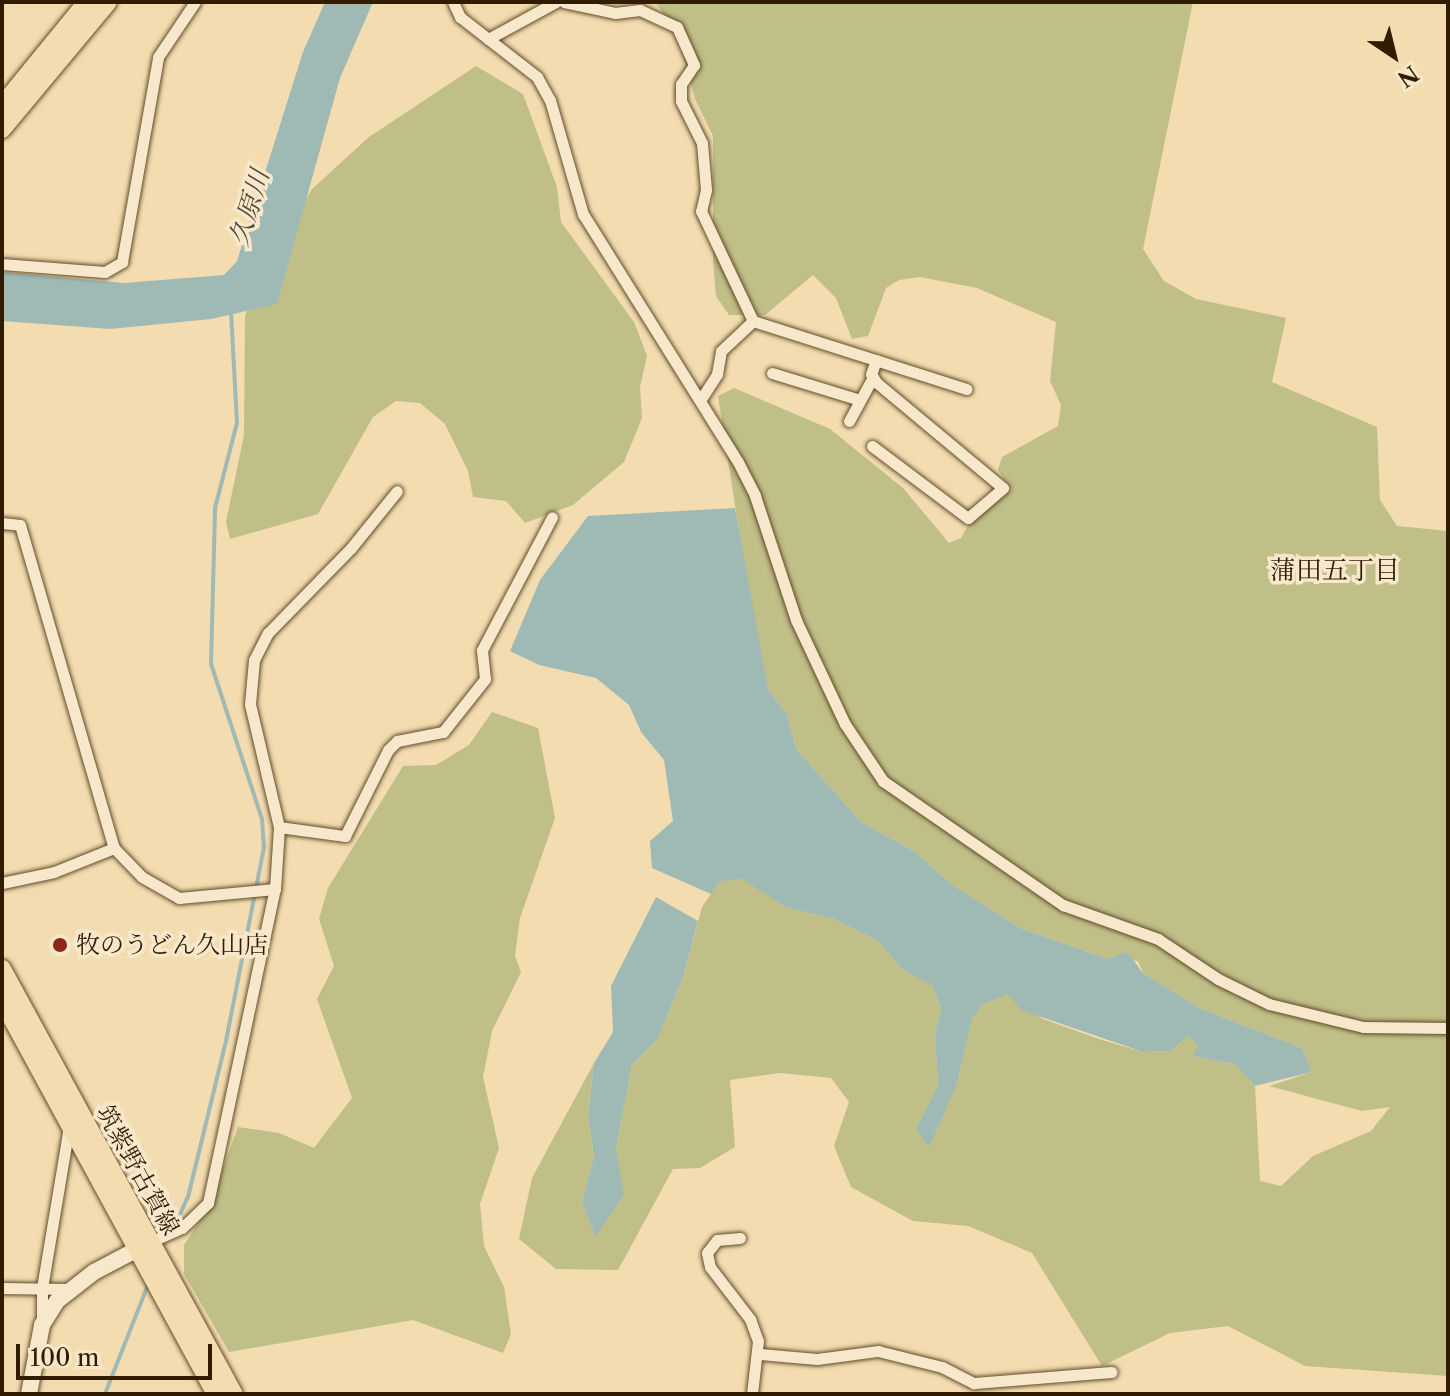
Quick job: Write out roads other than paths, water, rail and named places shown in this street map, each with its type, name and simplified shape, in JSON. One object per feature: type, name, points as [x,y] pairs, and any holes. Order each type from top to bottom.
[{"type":"main road","points":[[2,106],[87,2]]},
{"type":"main road","points":[[2,129],[108,2]]},
{"type":"main road","name":"筑紫野古賀線","points":[[2,969],[216,1394]]},
{"type":"main road","name":"筑紫野古賀線","points":[[2,1000],[69,1127],[234,1394]]},
{"type":"street","points":[[2,264],[105,272],[122,262],[158,57],[195,2]]},
{"type":"street","points":[[453,2],[460,17],[537,77],[561,125],[583,214],[594,238],[701,399],[755,496],[796,620],[839,711],[883,781],[1063,905],[1158,939],[1218,979],[1269,1004],[1363,1027],[1448,1028]]},
{"type":"street","points":[[488,39],[556,2]]},
{"type":"street","points":[[564,2],[615,13],[640,10],[677,27],[694,65],[681,84],[681,101],[702,143],[706,190],[701,211],[753,321],[966,389]]},
{"type":"street","points":[[701,399],[717,374],[721,351],[753,321]]},
{"type":"street","points":[[849,421],[873,377],[876,360]]},
{"type":"street","points":[[772,373],[860,400]]},
{"type":"street","points":[[872,446],[968,518],[1003,488],[873,377]]},
{"type":"street","points":[[42,1325],[69,1289],[142,1246],[182,1228],[208,1203],[275,889],[279,827],[250,704],[254,660],[268,633],[351,548],[397,491]]},
{"type":"street","points":[[279,827],[345,836],[388,750],[397,741],[443,732],[485,679],[482,650],[552,517]]},
{"type":"street","points":[[2,523],[20,525],[23,533],[114,848],[142,877],[179,898],[275,889]]},
{"type":"street","points":[[2,883],[54,872],[114,848]]},
{"type":"street","points":[[29,1394],[42,1325],[42,1288],[69,1127]]},
{"type":"street","points":[[740,1238],[717,1240],[707,1253],[710,1267],[750,1319],[760,1354],[752,1394]]},
{"type":"street","points":[[2,1288],[69,1289]]},
{"type":"street","points":[[760,1354],[817,1359],[878,1351],[942,1367],[974,1383],[1112,1372]]},
{"type":"water","points":[[325,2],[373,2],[340,78],[277,304],[211,319],[110,329],[2,321],[2,272],[124,283],[224,275],[237,261],[303,52]]},
{"type":"water","points":[[735,508],[768,689],[787,714],[796,749],[861,822],[914,851],[951,884],[1020,928],[1108,959],[1127,952],[1143,973],[1199,1008],[1302,1048],[1312,1072],[1255,1086],[1234,1064],[1193,1056],[1198,1045],[1188,1036],[1171,1051],[1143,1052],[1021,1010],[1008,994],[982,1005],[972,1018],[957,1084],[929,1147],[916,1129],[938,1085],[935,1035],[941,1008],[933,986],[902,969],[877,940],[834,919],[785,907],[741,878],[719,882],[711,894],[652,868],[650,841],[673,821],[664,760],[641,732],[629,705],[596,678],[539,665],[510,651],[540,580],[588,516]]},
{"type":"water","points":[[656,897],[698,921],[683,978],[657,1040],[632,1065],[616,1148],[624,1194],[596,1237],[582,1203],[594,1156],[588,1116],[594,1063],[613,1032],[611,986]]},
{"type":"waterway","points":[[173,1230],[188,1197],[226,1041],[264,848],[262,819],[211,664],[215,508],[237,423],[231,313]]},
{"type":"waterway","points":[[105,1394],[148,1285]]},
{"type":"place","name":"牧のうどん久山店","points":[[60,945]]},
{"type":"district","name":"蒲田五丁目","points":[[1335,571]]},
{"type":"water label","name":"久原川","points":[[250,208]]}]
